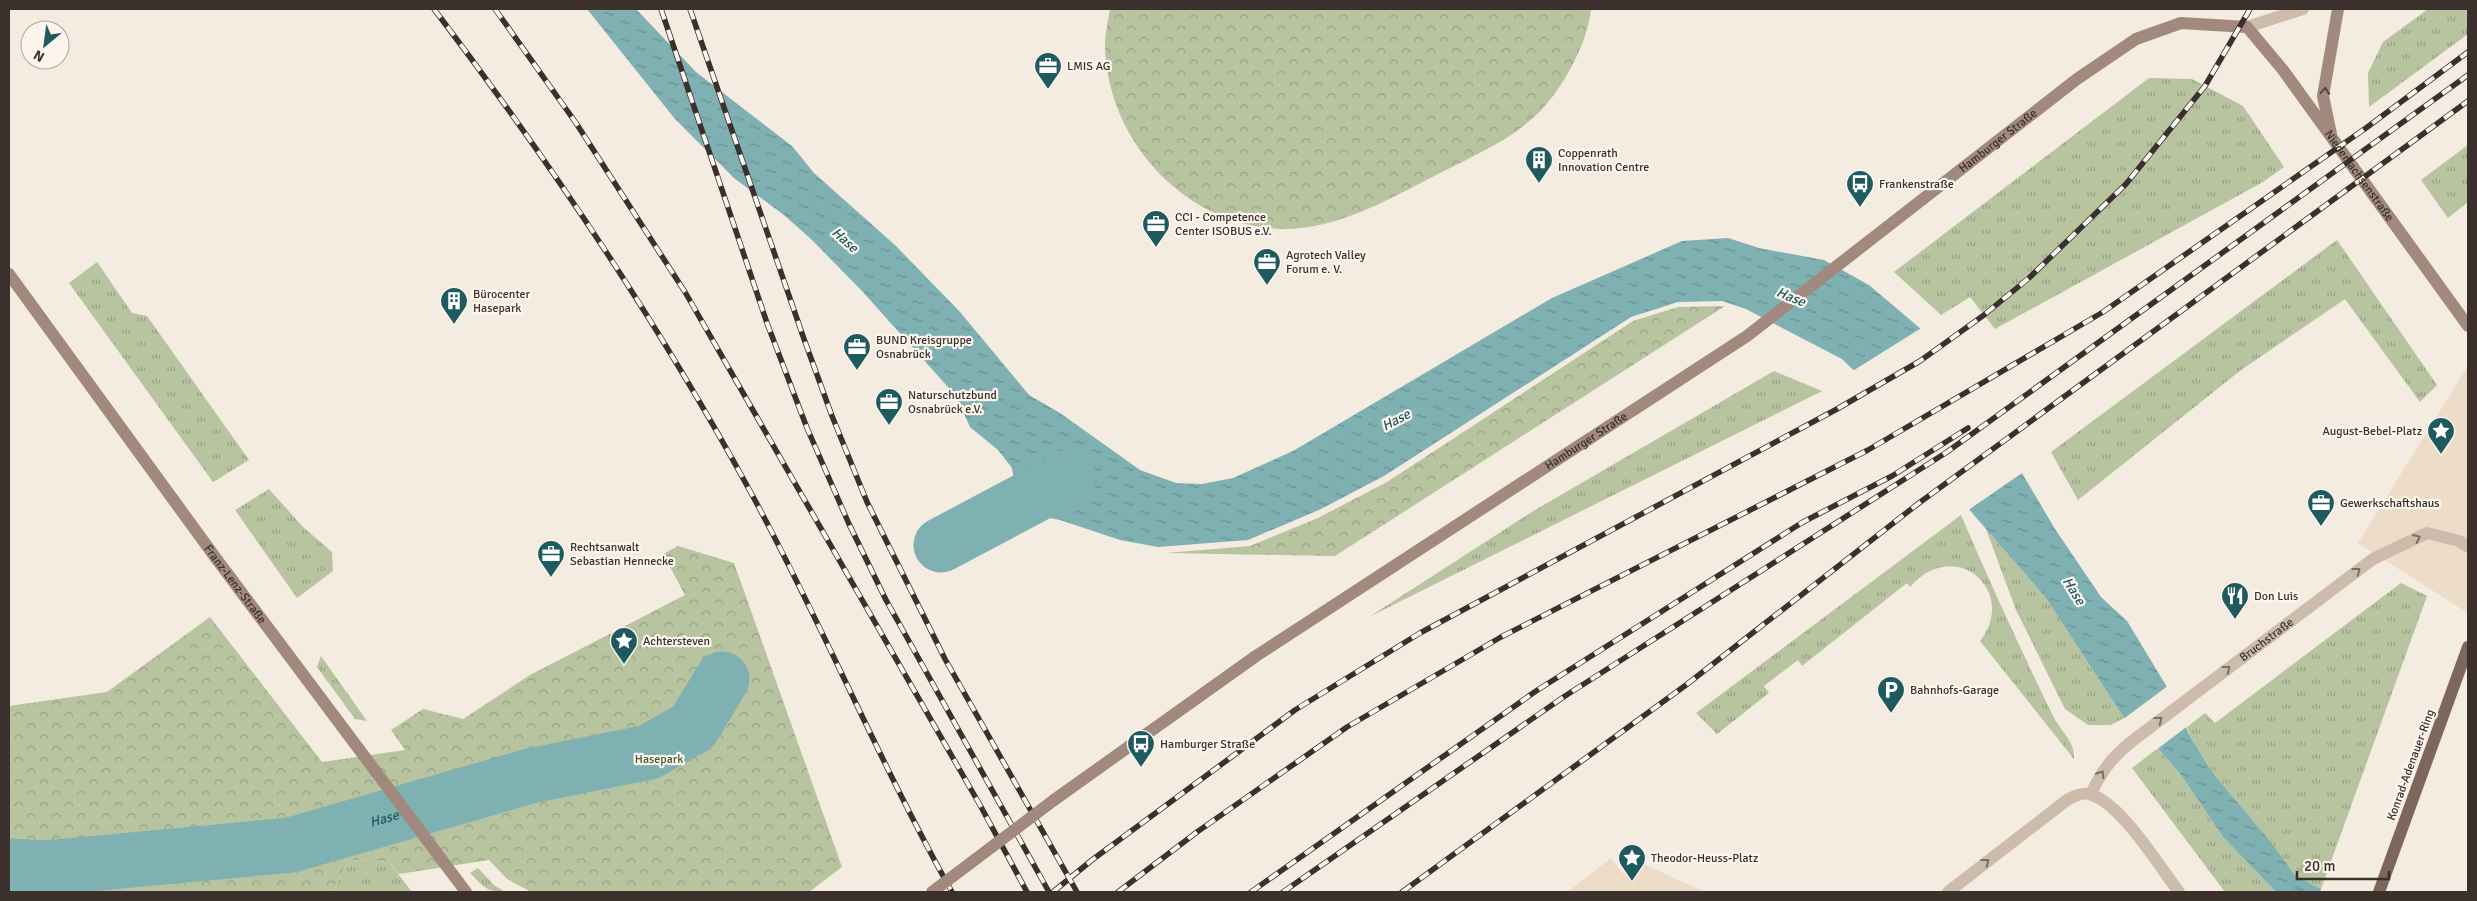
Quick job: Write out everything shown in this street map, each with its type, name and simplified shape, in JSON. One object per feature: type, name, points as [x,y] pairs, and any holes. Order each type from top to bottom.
[{"type":"main road","name":"Konrad-Adenauer-Ring","points":[[2379,892],[2468,647]]},
{"type":"street","points":[[2247,27],[2303,9]]},
{"type":"street","points":[[2332,139],[2323,96],[2338,9]]},
{"type":"street","name":"Hamburger Straße","points":[[932,892],[1054,800],[1256,656],[1748,336],[2077,80],[2136,39],[2181,23],[2247,27]]},
{"type":"street","name":"Niedersachsenstraße","points":[[2247,27],[2282,70],[2468,326]]},
{"type":"street","name":"Franz-Lenz-Straße","points":[[9,274],[466,892]]},
{"type":"street","name":"Bruchstraße","points":[[2091,794],[2100,774],[2114,755],[2373,559],[2427,534],[2459,541],[2468,547]]},
{"type":"street","points":[[1948,892],[2067,800],[2078,795],[2091,794],[2106,801],[2119,813],[2179,892]]},
{"type":"green space","points":[[1110,9],[1591,9],[1589,23],[1579,52],[1563,82],[1544,107],[1524,126],[1479,153],[1368,209],[1328,223],[1286,229],[1250,225],[1217,214],[1186,196],[1160,173],[1137,146],[1120,115],[1109,81],[1105,46]]},
{"type":"green space","points":[[2428,9],[2468,9],[2468,34],[2369,107],[2368,73],[2383,42]]},
{"type":"green space","points":[[2149,78],[2192,79],[2243,106],[2284,167],[2263,182],[1995,329],[1970,297],[1941,315],[1894,272]]},
{"type":"green space","points":[[2468,145],[2468,202],[2448,218],[2421,180]]},
{"type":"green space","points":[[2337,240],[2437,385],[2420,402],[2345,299],[2241,370],[2078,500],[2051,452]]},
{"type":"green space","points":[[97,262],[132,313],[147,316],[249,460],[213,482],[69,283]]},
{"type":"green space","points":[[1725,306],[1335,556],[1166,553],[1250,546],[1318,518],[1387,482],[1633,321],[1678,307]]},
{"type":"green space","points":[[1774,371],[1822,391],[1369,617],[1535,510]]},
{"type":"green space","points":[[269,489],[303,527],[332,552],[333,571],[297,598],[235,510]]},
{"type":"green space","points":[[1961,515],[2041,691],[2056,722],[2070,742],[2074,759],[1980,641],[1990,622],[1992,604],[1987,588],[1976,576],[1962,568],[1945,566],[1928,572],[1910,587],[1907,583],[1802,666],[1798,660],[1764,686],[1769,693],[1717,734],[1696,713]]},
{"type":"green space","points":[[1986,529],[2046,598],[2124,718],[2111,725],[2088,725],[2065,709],[2016,610]]},
{"type":"green space","name":"Hasepark","points":[[678,546],[734,563],[842,867],[809,892],[531,892],[507,879],[489,860],[399,874],[389,862],[349,860],[332,892],[9,892],[9,706],[107,692],[210,617],[322,762],[405,750],[391,730],[423,709],[463,719],[530,675],[685,595],[663,554]]},
{"type":"green space","points":[[2401,583],[2427,596],[2321,889],[2295,875],[2271,842],[2212,772],[2191,738],[2187,727],[2205,713],[2215,723]]},
{"type":"green space","points":[[321,656],[367,721],[355,719],[317,667]]},
{"type":"green space","points":[[2158,748],[2181,775],[2223,837],[2276,892],[2225,892],[2132,768]]},
{"type":"green space","points":[[349,860],[389,862],[412,892],[332,892]]},
{"type":"green space","points":[[478,868],[494,885],[505,892],[493,891],[482,885],[470,873]]},
{"type":"shaded area","name":"August-Bebel-Platz","points":[[2468,366],[2468,613],[2358,543]]},
{"type":"shaded area","name":"Theodor-Heuss-Platz","points":[[1611,858],[1623,874],[1639,862],[1705,892],[1567,892]]},
{"type":"water","points":[[587,9],[636,9],[696,72],[792,146],[814,173],[896,246],[960,312],[1029,395],[1060,413],[1140,470],[1176,483],[1202,484],[1233,478],[1293,451],[1552,298],[1682,241],[1728,238],[1759,248],[1824,260],[1869,285],[1928,335],[1980,402],[2055,529],[2101,597],[2127,621],[2167,687],[2191,738],[2212,772],[2271,842],[2295,875],[2321,889],[2320,892],[2276,892],[2223,837],[2181,775],[2158,748],[2124,718],[2046,598],[1967,507],[1880,396],[1842,359],[1746,309],[1722,301],[1678,302],[1631,317],[1384,476],[1321,509],[1248,540],[1158,547],[1120,540],[1060,520],[1029,514],[1011,518],[1002,512],[1002,502],[1014,481],[1012,468],[998,450],[970,427],[956,396],[862,291],[812,240],[784,215],[734,178],[675,119]]},
{"type":"pier","points":[[1923,327],[1982,401],[2025,471],[1967,511],[1878,398],[1851,372]]},
{"type":"pier","points":[[2169,685],[2189,725],[2156,750],[2122,720]]},
{"type":"waterway","name":"Hase","points":[[941,545],[1069,477]]},
{"type":"waterway","name":"Hase","points":[[9,866],[46,868],[291,845],[530,776],[649,752],[693,727],[722,679]]},
{"type":"railway","points":[[434,9],[561,184],[640,305],[715,428],[802,591],[900,793],[952,892]]},
{"type":"railway","points":[[495,9],[576,123],[685,292],[980,805],[1027,892]]},
{"type":"railway","points":[[661,9],[767,323],[807,428],[849,524],[886,600],[1049,892]]},
{"type":"railway","points":[[690,9],[804,339],[832,416],[867,502],[945,659],[1077,892]]},
{"type":"railway","points":[[1053,892],[1092,860],[1295,710],[1420,633],[1837,409],[1920,361],[1984,315],[2029,278],[2126,184],[2205,86],[2250,9]]},
{"type":"railway","points":[[1118,892],[1197,832],[1347,727],[1501,637],[1868,450],[2103,312],[2366,128],[2468,52]]},
{"type":"railway","points":[[1283,892],[1565,696],[1947,452],[2468,75]]},
{"type":"railway","points":[[1402,892],[1686,685],[1919,503],[2468,101]]},
{"type":"railway","points":[[1251,892],[1536,691],[1803,522],[1892,476],[1968,428]]},
{"type":"place","name":"LMIS AG","points":[[1048,90]]},
{"type":"place","name":"Coppenrath Innovation Centre","points":[[1539,184]]},
{"type":"place","name":"Frankenstraße","points":[[1860,208]]},
{"type":"place","name":"CCI - Competence Center ISOBUS e.V.","points":[[1156,248]]},
{"type":"place","name":"Agrotech Valley Forum e. V.","points":[[1267,286]]},
{"type":"place","name":"Bürocenter Hasepark","points":[[454,325]]},
{"type":"place","name":"BUND Kreisgruppe Osnabrück","points":[[857,371]]},
{"type":"place","name":"Naturschutzbund Osnabrück e.V.","points":[[889,426]]},
{"type":"place","name":"August-Bebel-Platz","points":[[2441,455]]},
{"type":"place","name":"Gewerkschaftshaus","points":[[2321,527]]},
{"type":"place","name":"Rechtsanwalt Sebastian Hennecke","points":[[551,578]]},
{"type":"place","name":"Don Luis","points":[[2235,620]]},
{"type":"place","name":"Achtersteven","points":[[624,665]]},
{"type":"place","name":"Bahnhofs-Garage","points":[[1891,714]]},
{"type":"place","name":"Hamburger Straße","points":[[1141,768]]},
{"type":"place","name":"Theodor-Heuss-Platz","points":[[1632,882]]}]
